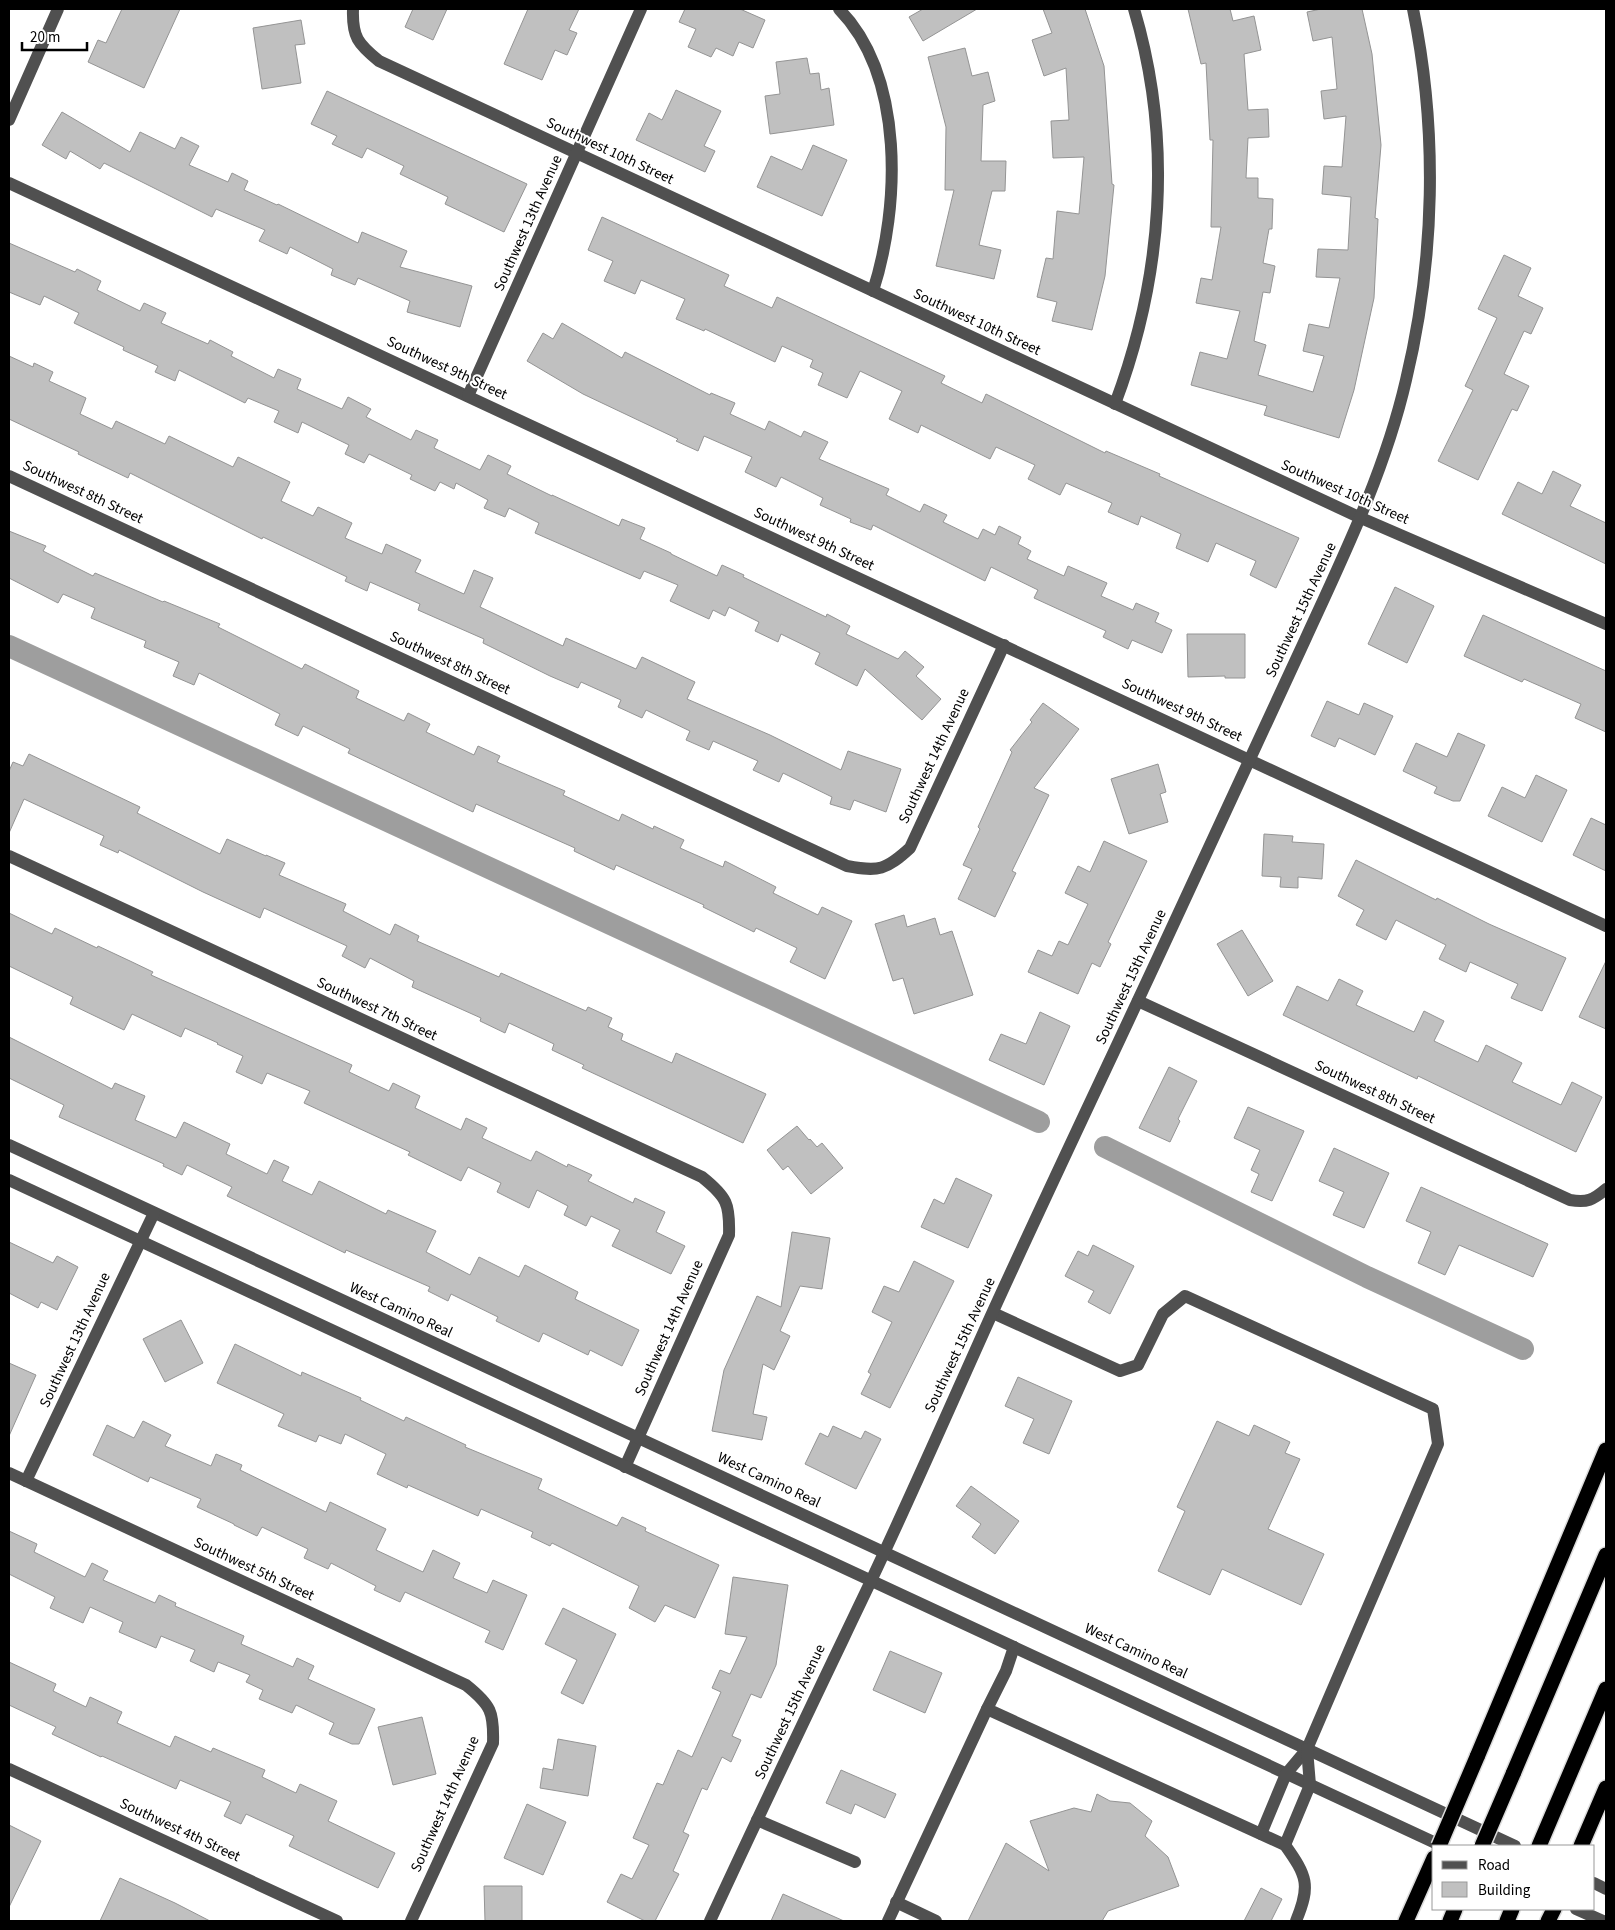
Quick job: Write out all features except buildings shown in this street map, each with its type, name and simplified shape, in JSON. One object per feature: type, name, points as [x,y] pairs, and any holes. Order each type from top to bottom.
[{"type":"highway","points":[[1440,1845],[1606,1450]]},
{"type":"highway","points":[[1482,1845],[1606,1555]]},
{"type":"highway","points":[[1539,1845],[1606,1689]]},
{"type":"highway","points":[[1581,1845],[1606,1788]]},
{"type":"highway","points":[[1406,1921],[1432,1863]]},
{"type":"street","points":[[9,120],[58,9]]},
{"type":"street","name":"Southwest 10th Street","points":[[353,9],[352,26],[361,47],[379,61],[1361,518],[1606,624]]},
{"type":"street","name":"Southwest 13th Avenue","points":[[468,396],[641,9]]},
{"type":"street","points":[[839,9],[851,21],[865,43],[885,106],[892,148],[892,189],[888,231],[873,291]]},
{"type":"street","points":[[1115,404],[1141,324],[1153,263],[1158,201],[1158,139],[1154,98],[1142,36],[1134,9]]},
{"type":"street","name":"Southwest 15th Avenue","points":[[710,1921],[871,1581],[992,1312],[1250,760],[1361,518],[1385,456],[1406,384],[1416,334],[1426,260],[1430,185],[1428,111],[1413,9]]},
{"type":"street","name":"Southwest 9th Street","points":[[9,183],[1606,926]]},
{"type":"street","name":"Southwest 8th Street","points":[[9,476],[847,866],[870,871],[880,868]]},
{"type":"street","name":"Southwest 14th Avenue","points":[[880,868],[892,864],[910,848],[1004,646]]},
{"type":"street","name":"Southwest 7th Street","points":[[9,856],[702,1178],[720,1191],[724,1201]]},
{"type":"street","name":"Southwest 8th Street","points":[[1138,1001],[1570,1200],[1585,1202],[1603,1192]]},
{"type":"street","name":"West Camino Real","points":[[9,1145],[1513,1845]]},
{"type":"street","points":[[9,1180],[1438,1845]]},
{"type":"street","name":"Southwest 14th Avenue","points":[[625,1467],[729,1235],[730,1212],[724,1201]]},
{"type":"street","name":"Southwest 13th Avenue","points":[[26,1481],[154,1213]]},
{"type":"street","points":[[992,1312],[1120,1371],[1138,1365],[1163,1314],[1185,1296],[1433,1409],[1438,1444],[1307,1749],[1286,1774],[1261,1834]]},
{"type":"street","name":"Southwest 5th Street","points":[[9,1473],[466,1685],[483,1699]]},
{"type":"street","points":[[888,1921],[1006,1671],[1014,1647]]},
{"type":"street","name":"Southwest 14th Avenue","points":[[411,1921],[493,1744],[494,1720],[483,1699]]},
{"type":"street","points":[[987,1709],[1284,1845],[1300,1866],[1306,1885],[1304,1901],[1296,1921]]},
{"type":"street","points":[[1284,1845],[1310,1785],[1307,1749]]},
{"type":"street","name":"Southwest 4th Street","points":[[9,1769],[337,1921]]},
{"type":"street","points":[[757,1820],[855,1862]]},
{"type":"street","points":[[896,1902],[936,1921]]},
{"type":"street","points":[[1578,1910],[1603,1921]]},
{"type":"waterway","points":[[9,646],[1039,1122]]},
{"type":"waterway","points":[[1105,1147],[1367,1277],[1523,1349]]}]
